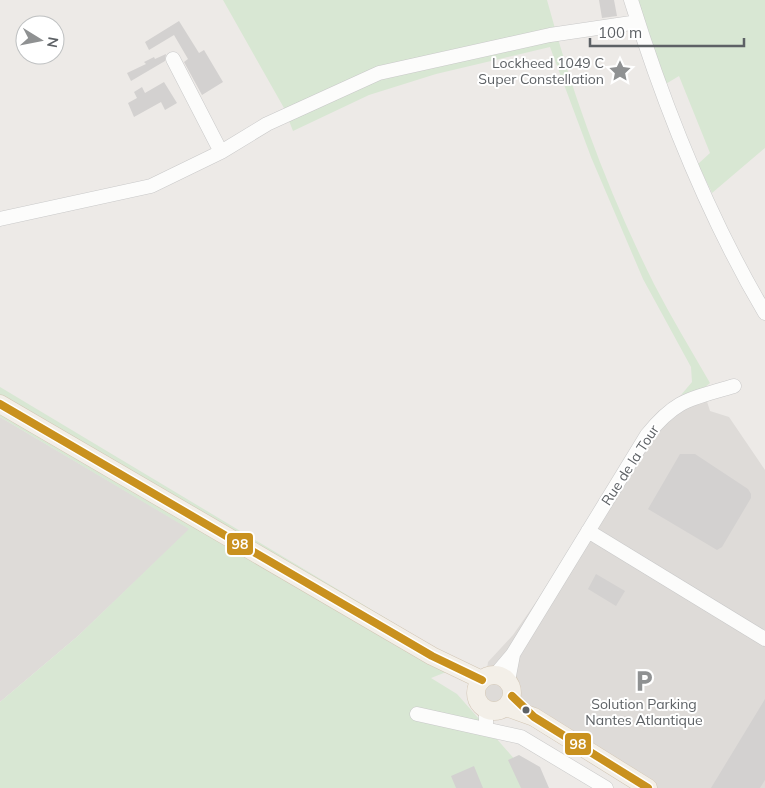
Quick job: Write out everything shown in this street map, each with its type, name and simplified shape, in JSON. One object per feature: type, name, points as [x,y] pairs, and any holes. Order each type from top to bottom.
[{"type":"main road","points":[[0,404],[495,693],[648,788]]},
{"type":"street","points":[[632,0],[668,110],[698,182],[742,273],[765,313]]},
{"type":"street","points":[[0,219],[151,186],[221,152],[267,124],[380,73],[550,35],[638,22]]},
{"type":"street","points":[[173,59],[221,152]]},
{"type":"street","name":"Rue de la Tour","points":[[486,729],[495,693],[513,654],[647,435],[664,414],[690,398],[734,386]]},
{"type":"street","points":[[588,531],[765,639]]},
{"type":"street","points":[[417,714],[532,741],[606,788]]},
{"type":"shaded area","points":[[703,389],[710,411],[729,417],[765,470],[765,788],[630,788],[483,696],[488,662],[513,635],[536,602],[648,423],[659,411],[681,395]]},
{"type":"shaded area","points":[[0,417],[190,529],[78,636],[0,702]]},
{"type":"green space","points":[[223,0],[547,0],[580,109],[607,180],[654,284],[710,383],[703,389],[681,395],[692,382],[691,367],[643,279],[591,157],[550,47],[436,74],[369,95],[293,131],[284,108]]},
{"type":"green space","points":[[636,0],[765,0],[765,148],[712,193],[698,164],[710,153],[679,76],[664,85]]},
{"type":"green space","points":[[0,387],[464,665],[431,678],[457,694],[540,788],[0,788],[0,702],[78,636],[189,529],[0,417]]},
{"type":"building","points":[[599,0],[614,0],[617,16],[602,18]]},
{"type":"building","points":[[179,21],[199,53],[204,50],[223,82],[202,95],[184,62],[188,59],[174,35],[149,50],[145,42]]},
{"type":"building","points":[[166,54],[165,61],[131,81],[127,73],[146,64],[144,62],[154,57],[155,59]]},
{"type":"building","points":[[164,82],[177,103],[165,110],[161,102],[134,117],[128,103],[137,98],[134,92],[142,87],[145,93]]},
{"type":"building","points":[[680,454],[695,454],[748,489],[751,494],[751,498],[722,547],[717,550],[648,509]]},
{"type":"building","points":[[596,574],[625,591],[616,606],[588,589]]},
{"type":"building","points":[[765,699],[765,780],[760,788],[711,788]]},
{"type":"building","points":[[519,755],[540,767],[549,788],[521,788],[508,760]]},
{"type":"building","points":[[474,766],[483,788],[456,788],[451,776]]},
{"type":"transit line","name":"98","points":[[0,404],[432,656],[482,680]]},
{"type":"transit line","name":"98","points":[[512,696],[534,717],[648,788]]},
{"type":"place","name":"Lockheed 1049 C Super Constellation","points":[[620,71]]},
{"type":"place","name":"Solution Parking Nantes Atlantique","points":[[644,681]]}]
